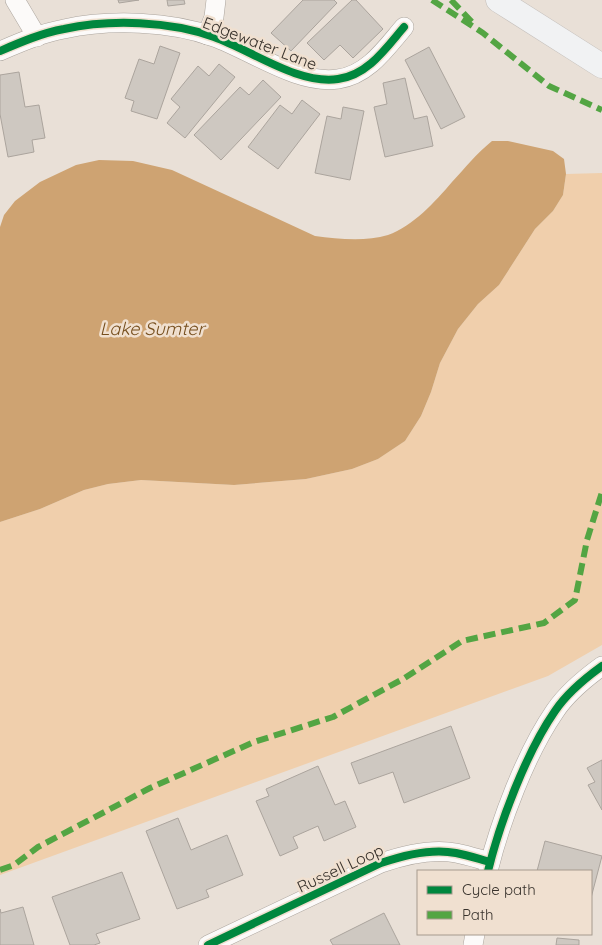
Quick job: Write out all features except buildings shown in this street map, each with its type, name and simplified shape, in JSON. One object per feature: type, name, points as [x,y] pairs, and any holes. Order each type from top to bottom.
[{"type":"main road","points":[[498,0],[602,66]]},
{"type":"street","points":[[15,0],[37,37]]},
{"type":"street","points":[[207,35],[214,17],[216,0]]},
{"type":"street","name":"Edgewater Lane","points":[[0,51],[64,29],[109,23],[154,25],[184,28],[207,35],[298,74],[318,80],[338,80],[358,74],[377,58],[404,27]]},
{"type":"street","points":[[489,866],[518,782],[555,711],[576,687],[602,666]]},
{"type":"street","name":"Russell Loop","points":[[208,945],[381,863],[400,856],[454,852],[489,866]]},
{"type":"shaded area","points":[[602,173],[602,645],[548,676],[0,875],[0,522],[40,509],[84,490],[108,484],[141,480],[234,485],[306,479],[352,469],[378,459],[405,441],[421,416],[440,363],[458,329],[478,304],[499,285],[535,229],[553,211],[563,195],[566,174]]},
{"type":"water","name":"Lake Sumter","points":[[492,141],[508,141],[553,151],[564,159],[566,174],[563,195],[553,211],[535,229],[499,285],[478,304],[458,329],[440,363],[421,416],[405,441],[378,459],[352,469],[306,479],[234,485],[141,480],[108,484],[84,490],[40,509],[0,522],[0,227],[4,215],[15,201],[40,182],[76,165],[99,160],[133,161],[172,170],[315,236],[342,239],[370,239],[388,235],[415,220]]},
{"type":"marked path","points":[[432,0],[483,33],[549,86],[602,110]]},
{"type":"marked path","points":[[451,0],[472,22]]},
{"type":"marked path","points":[[0,870],[14,865],[38,847],[150,788],[254,742],[333,717],[403,679],[462,641],[544,623],[575,600],[587,540],[602,492]]},
{"type":"cycle path","points":[[0,51],[24,41],[64,29],[101,24],[140,23],[197,32],[214,37],[291,72],[307,77],[338,79],[358,72],[376,59],[404,27]]},
{"type":"cycle path","points":[[488,870],[499,831],[515,788],[544,728],[570,692],[602,666]]},
{"type":"cycle path","points":[[208,945],[381,863],[399,857],[437,851],[464,855],[490,862]]}]
